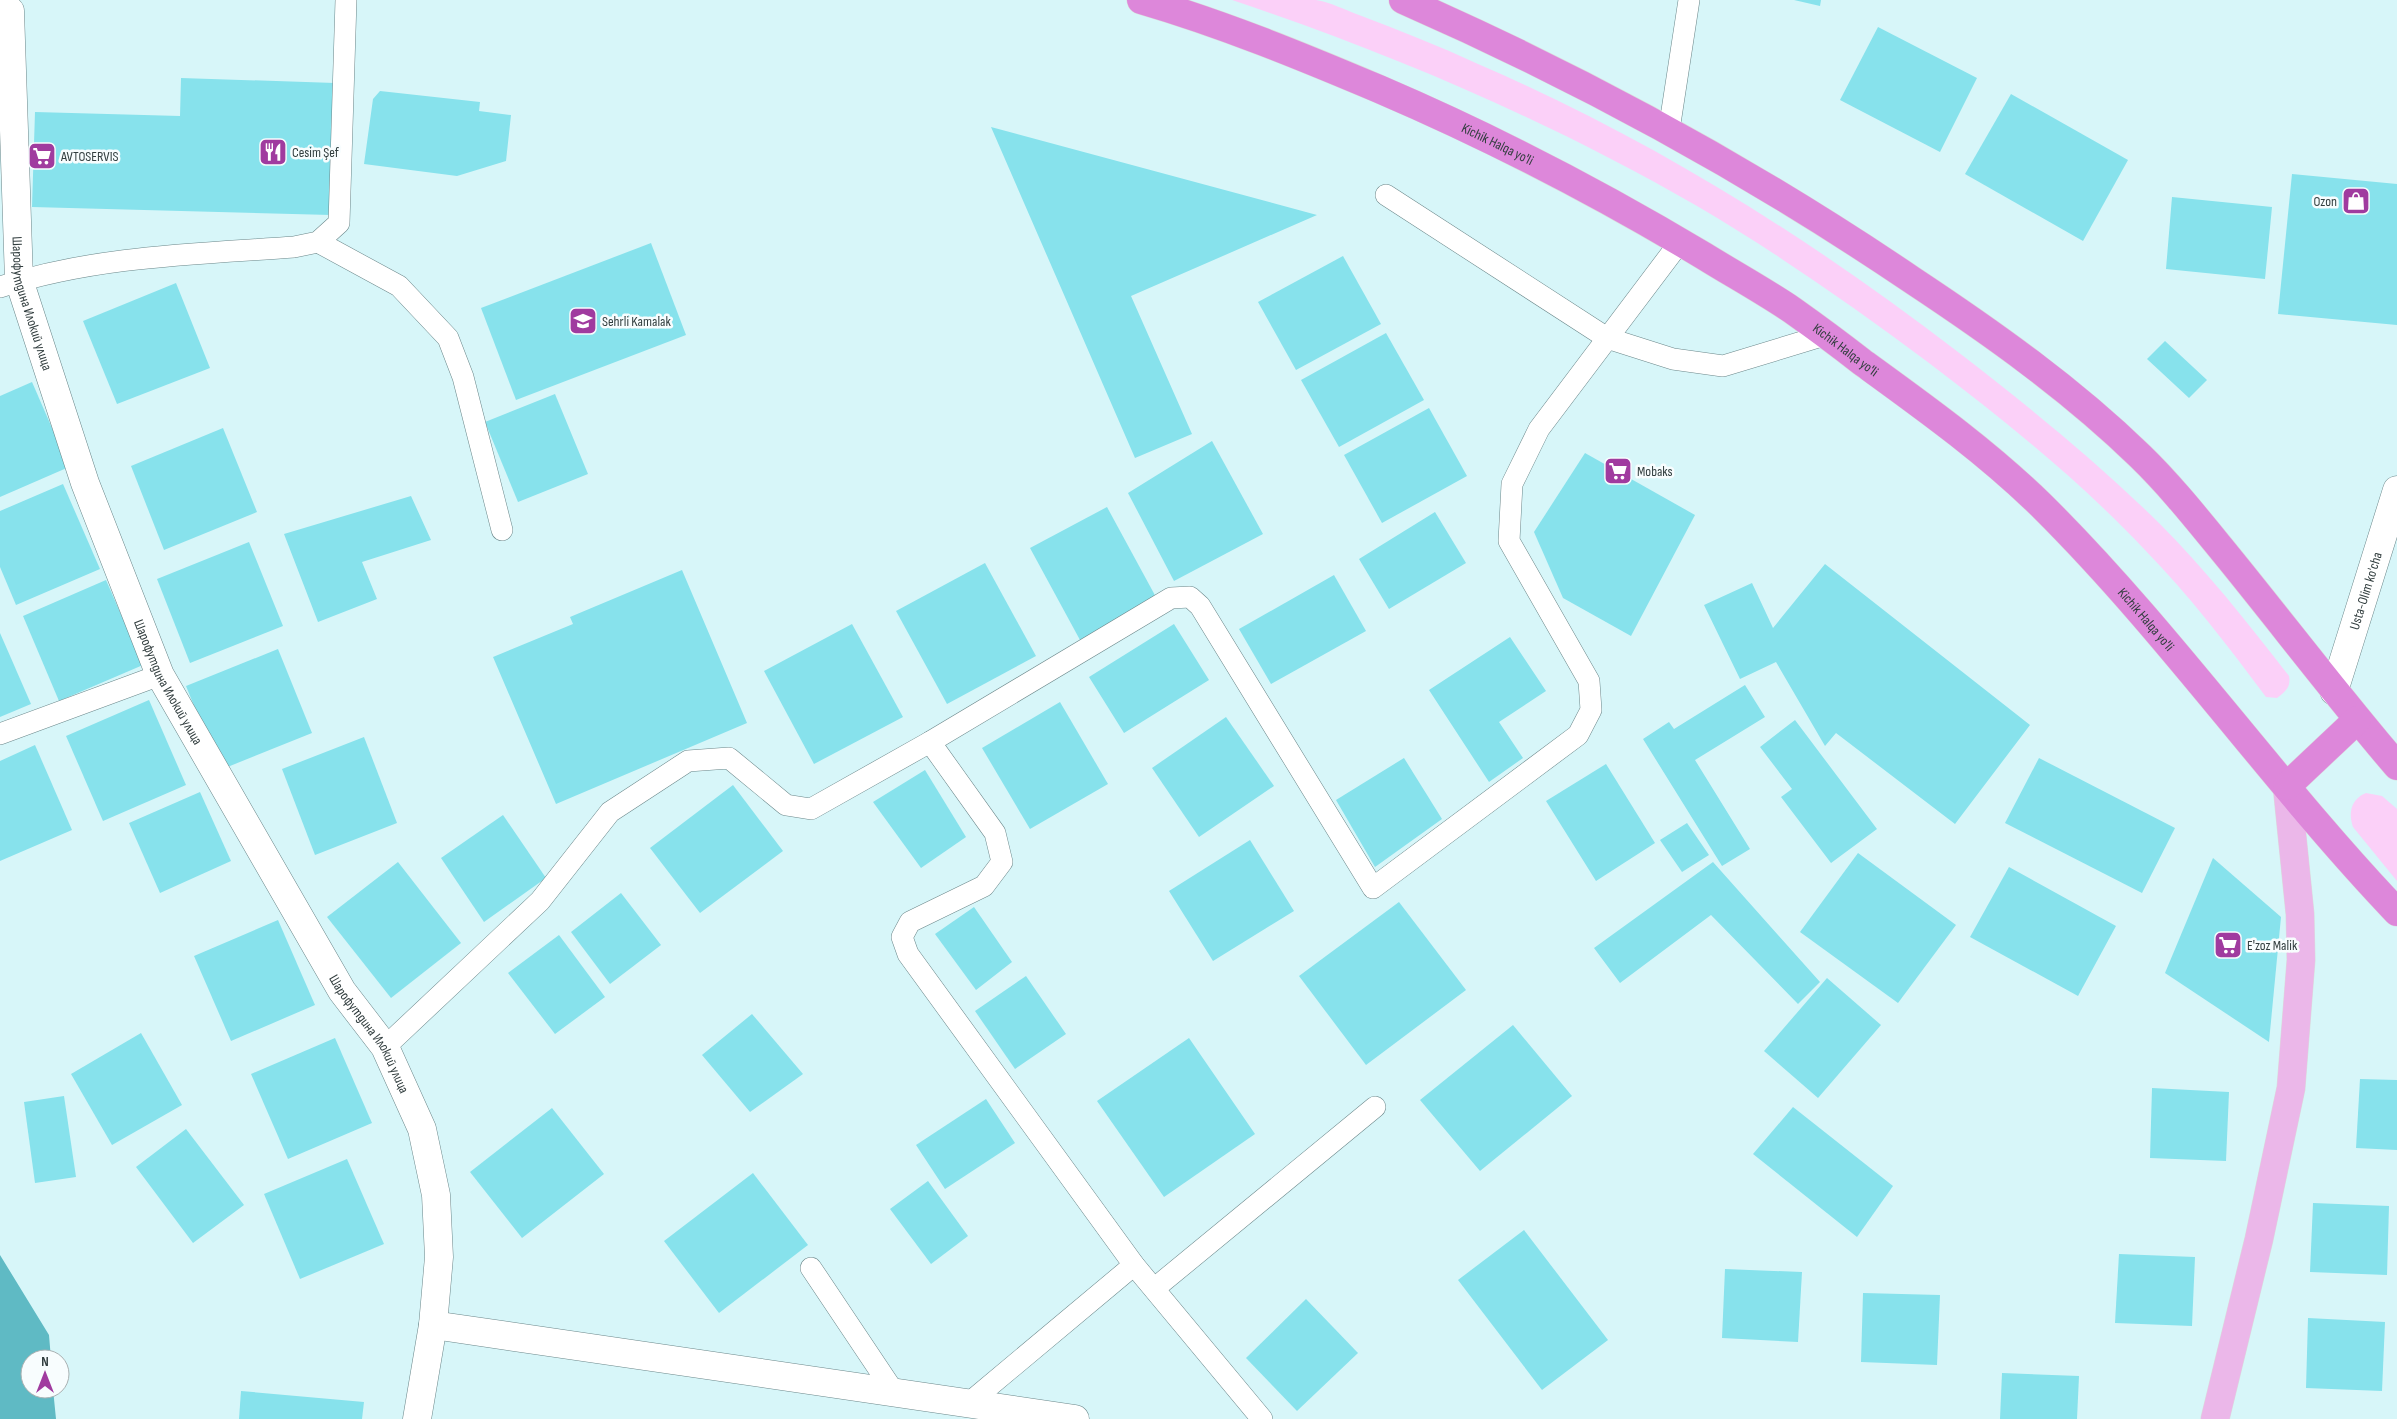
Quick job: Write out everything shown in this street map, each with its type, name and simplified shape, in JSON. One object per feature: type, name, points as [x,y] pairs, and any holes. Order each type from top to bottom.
[{"type":"highway","name":"Kichik Halqa yo'li","points":[[1141,0],[1260,40],[1402,99],[1488,138],[1574,182],[1680,242],[1789,308],[1944,422],[1992,460],[2039,503],[2153,625],[2342,854],[2397,912]]},
{"type":"highway","points":[[1403,0],[1537,62],[1669,130],[1786,198],[1869,251],[2002,342],[2070,394],[2141,457],[2198,520],[2274,613],[2334,691],[2397,766]]},
{"type":"highway","points":[[2287,786],[2358,720]]},
{"type":"main road","points":[[2215,1419],[2259,1239],[2291,1088],[2301,960],[2300,914],[2287,786]]},
{"type":"street","name":"Шарофутдина Илокий улица","points":[[0,2],[10,11],[10,284],[160,675],[342,991],[385,1047],[422,1129],[436,1195],[439,1257],[433,1326],[417,1419]]},
{"type":"street","name":"Usta-Olim ko'cha","points":[[2334,691],[2397,490]]},
{"type":"street","points":[[433,1326],[1075,1419]]},
{"type":"lane","points":[[10,284],[133,258],[294,247],[318,242],[339,223],[346,0]]},
{"type":"lane","points":[[1669,130],[1689,0]]},
{"type":"lane","points":[[1386,195],[1607,338],[1673,359],[1723,366],[1825,335]]},
{"type":"lane","points":[[318,242],[399,286],[448,338],[463,377],[502,530]]},
{"type":"lane","points":[[385,1047],[540,901],[610,812],[688,761],[729,758],[786,805],[811,809],[930,742],[1171,598],[1190,597],[1200,606],[1372,888],[1578,735],[1591,710],[1589,682],[1509,541],[1512,484],[1539,429],[1680,242]]},
{"type":"lane","points":[[0,734],[160,675]]},
{"type":"lane","points":[[930,742],[995,833],[1002,862],[984,886],[910,922],[902,937],[908,954],[1134,1266],[1155,1288],[1262,1419]]},
{"type":"lane","points":[[1155,1288],[1375,1107]]},
{"type":"lane","points":[[969,1403],[1134,1266]]},
{"type":"lane","points":[[811,1268],[894,1392]]},
{"type":"shaded area","points":[[1232,0],[1321,1],[1338,6],[1463,57],[1605,124],[1727,193],[1786,230],[1845,269],[1958,352],[2036,413],[2111,478],[2159,523],[2226,597],[2289,676],[2287,688],[2277,698],[2266,697],[2208,621],[2161,567],[2120,524],[2068,476],[2041,452],[1929,363],[1844,301],[1786,262],[1697,206],[1641,175],[1528,118],[1411,66]]},
{"type":"shaded area","points":[[2366,793],[2382,796],[2397,809],[2397,881],[2353,827],[2352,807],[2357,799]]},
{"type":"water","points":[[0,1255],[49,1335],[50,1349],[20,1349],[20,1399],[54,1399],[56,1419],[0,1419]]},
{"type":"building","points":[[1794,0],[1821,0],[1820,6]]},
{"type":"building","points":[[1878,27],[1977,78],[1940,152],[1840,100]]},
{"type":"building","points":[[181,78],[335,83],[331,215],[32,207],[35,112],[180,116]]},
{"type":"building","points":[[380,91],[480,102],[479,111],[511,115],[506,161],[457,176],[364,164],[373,99]]},
{"type":"building","points":[[2011,94],[2128,160],[2083,241],[1965,174]]},
{"type":"building","points":[[991,127],[1317,215],[1131,296],[1192,434],[1135,458]]},
{"type":"building","points":[[2292,174],[2397,184],[2397,325],[2278,314]]},
{"type":"building","points":[[2172,197],[2272,207],[2265,279],[2166,269]]},
{"type":"building","name":"Sehrli Kamalak","points":[[651,243],[686,335],[516,400],[481,308]]},
{"type":"building","points":[[1343,256],[1381,324],[1296,370],[1258,302]]},
{"type":"building","points":[[176,283],[210,368],[117,404],[83,321]]},
{"type":"building","points":[[1386,333],[1424,400],[1339,447],[1301,380]]},
{"type":"building","points":[[2165,341],[2207,380],[2189,398],[2147,359]]},
{"type":"building","points":[[32,382],[69,467],[0,497],[0,396]]},
{"type":"building","points":[[555,394],[588,474],[518,502],[485,422]]},
{"type":"building","points":[[1429,408],[1467,476],[1382,523],[1344,455]]},
{"type":"building","points":[[223,428],[257,512],[164,550],[131,466]]},
{"type":"building","points":[[1212,441],[1263,534],[1174,581],[1128,493]]},
{"type":"building","points":[[1585,453],[1695,515],[1631,636],[1563,598],[1534,532]]},
{"type":"building","points":[[63,484],[100,569],[16,605],[0,567],[0,511]]},
{"type":"building","points":[[411,496],[431,540],[362,562],[377,599],[318,622],[284,534]]},
{"type":"building","points":[[1107,507],[1157,599],[1080,640],[1030,548]]},
{"type":"building","points":[[1435,512],[1466,563],[1389,609],[1359,559]]},
{"type":"building","points":[[249,542],[283,626],[190,663],[157,579]]},
{"type":"building","points":[[985,563],[1036,656],[947,704],[896,611]]},
{"type":"building","points":[[1825,564],[2030,725],[1955,824],[1836,733],[1825,746],[1776,662],[1740,679],[1704,605],[1752,583],[1773,628]]},
{"type":"building","points":[[682,570],[747,723],[556,804],[493,657],[573,624],[570,617]]},
{"type":"building","points":[[1334,575],[1366,631],[1271,684],[1239,629]]},
{"type":"building","points":[[106,580],[143,665],[59,701],[23,616]]},
{"type":"building","points":[[852,624],[903,717],[814,764],[764,671]]},
{"type":"building","points":[[1174,624],[1209,680],[1124,733],[1089,677]]},
{"type":"building","points":[[0,633],[31,704],[0,717]]},
{"type":"building","points":[[1510,637],[1546,691],[1499,722],[1523,758],[1489,782],[1429,690]]},
{"type":"building","points":[[278,649],[312,733],[220,770],[186,686]]},
{"type":"building","points":[[1745,685],[1765,717],[1695,760],[1750,849],[1722,866],[1643,739],[1669,722],[1674,729]]},
{"type":"building","points":[[149,700],[186,785],[103,821],[66,736]]},
{"type":"building","points":[[1060,702],[1108,784],[1030,829],[982,748]]},
{"type":"building","points":[[1226,717],[1274,786],[1199,837],[1152,768]]},
{"type":"building","points":[[1795,720],[1877,829],[1831,863],[1781,797],[1792,789],[1760,747]]},
{"type":"building","points":[[364,737],[397,823],[315,855],[282,769]]},
{"type":"building","points":[[35,745],[72,830],[0,861],[0,761]]},
{"type":"building","points":[[1404,758],[1442,819],[1375,867],[1336,800]]},
{"type":"building","points":[[2039,758],[2175,828],[2142,893],[2005,823]]},
{"type":"building","points":[[1606,764],[1655,843],[1596,881],[1546,801]]},
{"type":"building","points":[[925,770],[966,837],[921,868],[873,802]]},
{"type":"building","points":[[733,785],[783,851],[700,913],[650,848]]},
{"type":"building","points":[[200,792],[231,861],[160,893],[129,823]]},
{"type":"building","points":[[503,815],[546,878],[484,922],[441,858]]},
{"type":"building","points":[[1687,823],[1709,855],[1682,872],[1660,840]]},
{"type":"building","points":[[1250,840],[1294,911],[1213,961],[1169,891]]},
{"type":"building","points":[[1858,853],[1956,925],[1898,1003],[1800,932]]},
{"type":"building","name":"E'zoz Malik","points":[[2213,858],[2281,917],[2269,1042],[2165,973]]},
{"type":"building","points":[[398,862],[461,943],[391,998],[327,917]]},
{"type":"building","points":[[1713,862],[1820,982],[1798,1004],[1711,915],[1620,983],[1594,948]]},
{"type":"building","points":[[2009,867],[2116,926],[2078,996],[1970,937]]},
{"type":"building","points":[[621,893],[661,945],[610,984],[571,932]]},
{"type":"building","points":[[1399,902],[1466,990],[1366,1065],[1299,976]]},
{"type":"building","points":[[974,907],[1012,962],[976,990],[935,934]]},
{"type":"building","points":[[278,920],[315,1005],[231,1041],[194,956]]},
{"type":"building","points":[[559,935],[605,997],[555,1034],[508,973]]},
{"type":"building","points":[[1026,976],[1066,1034],[1015,1069],[975,1011]]},
{"type":"building","points":[[1827,978],[1881,1025],[1818,1098],[1764,1051]]},
{"type":"building","points":[[752,1014],[803,1074],[750,1112],[702,1055]]},
{"type":"building","points":[[1513,1025],[1572,1096],[1480,1171],[1420,1100]]},
{"type":"building","points":[[141,1033],[182,1105],[112,1145],[71,1074]]},
{"type":"building","points":[[335,1038],[372,1123],[288,1159],[251,1074]]},
{"type":"building","points":[[1189,1038],[1255,1134],[1164,1197],[1097,1101]]},
{"type":"building","points":[[2360,1079],[2397,1080],[2397,1150],[2356,1148]]},
{"type":"building","points":[[2152,1088],[2229,1092],[2226,1161],[2150,1158]]},
{"type":"building","points":[[64,1096],[76,1177],[35,1183],[24,1102]]},
{"type":"building","points":[[986,1099],[1015,1143],[945,1189],[916,1145]]},
{"type":"building","points":[[1793,1107],[1893,1186],[1857,1237],[1753,1154]]},
{"type":"building","points":[[552,1108],[604,1174],[522,1238],[470,1172]]},
{"type":"building","points":[[186,1129],[244,1205],[193,1243],[136,1167]]},
{"type":"building","points":[[347,1159],[384,1244],[300,1279],[264,1194]]},
{"type":"building","points":[[753,1173],[808,1245],[719,1313],[664,1241]]},
{"type":"building","points":[[928,1181],[968,1236],[931,1264],[890,1209]]},
{"type":"building","points":[[2313,1203],[2389,1206],[2387,1275],[2310,1272]]},
{"type":"building","points":[[1524,1230],[1608,1340],[1542,1390],[1458,1280]]},
{"type":"building","points":[[2119,1254],[2195,1257],[2192,1326],[2115,1323]]},
{"type":"building","points":[[1725,1269],[1802,1272],[1798,1342],[1722,1338]]},
{"type":"building","points":[[1863,1293],[1940,1295],[1937,1365],[1861,1362]]},
{"type":"building","points":[[1306,1299],[1358,1353],[1297,1411],[1246,1358]]},
{"type":"building","points":[[2308,1318],[2385,1322],[2382,1391],[2306,1388]]},
{"type":"building","points":[[2002,1373],[2079,1376],[2077,1419],[2000,1419]]},
{"type":"building","points":[[241,1391],[364,1402],[362,1419],[239,1419]]},
{"type":"place","name":"Cesim Şef","points":[[273,152]]},
{"type":"place","name":"AVTOSERVIS","points":[[42,156]]},
{"type":"place","name":"Ozon","points":[[2356,201]]},
{"type":"place","name":"Sehrli Kamalak","points":[[583,321]]},
{"type":"place","name":"Mobaks","points":[[1618,471]]},
{"type":"place","name":"E'zoz Malik","points":[[2228,945]]}]
